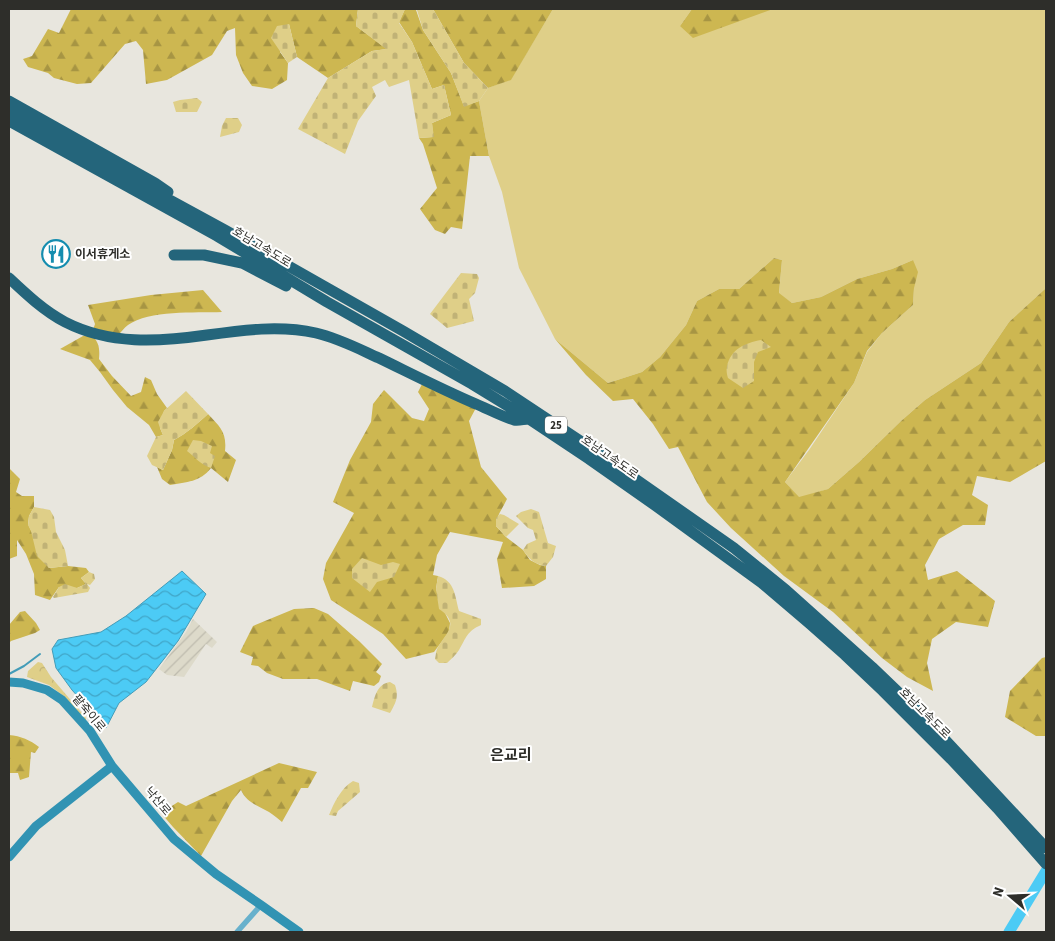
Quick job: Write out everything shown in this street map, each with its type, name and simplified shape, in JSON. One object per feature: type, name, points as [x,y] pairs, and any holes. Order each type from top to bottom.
[{"type":"highway","points":[[9,101],[155,183],[225,230]]},
{"type":"highway","name":"호남고속도로","points":[[9,110],[403,331],[505,392],[591,448],[734,548],[786,590],[921,714],[1032,839],[1046,864]]},
{"type":"highway","name":"호남고속도로","points":[[9,121],[217,236],[327,302],[472,384],[589,459],[762,583],[802,617],[917,723],[991,801],[1032,839],[1046,848]]},
{"type":"highway","points":[[174,255],[204,255],[242,263],[299,293],[327,302]]},
{"type":"highway","points":[[9,278],[35,301],[65,322],[106,336],[130,340],[158,340],[268,328],[318,334],[355,347],[443,390],[515,420],[529,419]]},
{"type":"street","name":"팥죽이로","points":[[9,682],[23,683],[47,690],[62,700],[90,732],[112,766]]},
{"type":"street","name":"낙산로","points":[[112,766],[174,839],[216,874],[298,932]]},
{"type":"street","points":[[9,857],[36,826],[112,766]]},
{"type":"street","points":[[237,932],[261,904]]},
{"type":"shaded area","points":[[193,619],[217,642],[212,648],[206,644],[184,677],[167,675],[159,669],[186,632]]},
{"type":"green space","points":[[71,9],[358,9],[356,26],[387,49],[372,51],[328,78],[297,57],[289,24],[280,52],[288,63],[287,80],[272,89],[252,86],[243,73],[236,55],[235,28],[227,31],[212,55],[167,80],[146,84],[143,50],[136,41],[125,44],[91,83],[77,84],[54,78],[48,73],[28,67],[23,59],[32,56],[48,29],[59,33]]},
{"type":"green space","points":[[358,9],[405,9],[399,23],[412,42],[432,89],[444,85],[451,115],[432,123],[434,137],[419,138],[409,80],[389,87],[385,80],[372,87],[376,96],[358,121],[345,154],[298,129],[328,78],[372,51],[386,49],[356,26]]},
{"type":"green space","points":[[405,9],[416,10],[423,30],[451,73],[464,106],[479,101],[489,156],[470,156],[462,229],[451,227],[445,234],[435,230],[420,209],[437,188],[423,144],[419,138],[433,137],[432,123],[451,115],[444,85],[432,89],[412,42],[399,22]]},
{"type":"green space","points":[[414,9],[433,9],[464,63],[488,88],[479,101],[464,107],[451,73],[423,30],[417,10]]},
{"type":"green space","points":[[433,9],[553,9],[511,80],[488,88],[464,63]]},
{"type":"green space","points":[[553,9],[692,9],[680,26],[773,9],[1046,9],[1046,288],[1009,322],[981,363],[925,400],[828,489],[799,498],[785,482],[854,383],[867,352],[882,333],[913,305],[913,260],[892,269],[857,279],[821,297],[792,303],[779,294],[782,260],[774,258],[739,289],[719,289],[697,301],[686,325],[660,357],[642,372],[608,383],[555,339],[519,268],[502,192],[489,156],[479,101],[488,88],[511,79]]},
{"type":"green space","points":[[692,9],[773,9],[693,38],[680,26]]},
{"type":"green space","points":[[289,24],[297,57],[288,63],[271,38],[277,26]]},
{"type":"green space","points":[[197,98],[202,102],[197,112],[176,112],[173,102]]},
{"type":"green space","points":[[226,118],[238,118],[242,125],[239,132],[220,137],[222,126]]},
{"type":"green space","points":[[774,258],[782,260],[779,293],[792,303],[821,297],[857,279],[892,269],[913,260],[918,272],[914,288],[913,305],[882,333],[867,351],[854,383],[785,482],[799,497],[828,489],[925,400],[981,363],[1009,322],[1046,288],[1046,461],[1010,482],[977,476],[972,495],[988,505],[985,525],[963,525],[939,539],[925,565],[928,580],[957,571],[995,601],[988,627],[956,622],[932,639],[927,663],[933,691],[907,677],[882,658],[833,612],[784,576],[731,528],[707,502],[678,447],[669,449],[653,424],[633,399],[613,401],[586,375],[555,339],[608,383],[642,372],[660,357],[686,325],[697,301],[719,289],[739,289]]},
{"type":"green space","points":[[461,273],[477,274],[479,278],[475,293],[469,299],[474,321],[447,328],[430,314]]},
{"type":"green space","points":[[203,290],[222,312],[173,313],[148,317],[128,325],[117,337],[93,330],[95,324],[88,305],[151,295]]},
{"type":"green space","points":[[91,335],[96,340],[98,346],[99,359],[131,396],[141,392],[145,377],[151,380],[157,394],[167,408],[164,411],[160,428],[163,435],[156,437],[149,425],[127,407],[90,360],[60,349],[83,336]]},
{"type":"green space","points":[[761,340],[771,347],[758,352],[754,362],[754,381],[743,388],[728,378],[727,366],[729,360],[735,351],[749,343]]},
{"type":"green space","points":[[425,378],[477,406],[469,421],[481,467],[507,499],[498,515],[496,526],[506,537],[523,550],[530,560],[546,566],[546,579],[534,586],[502,588],[497,559],[503,542],[450,532],[437,555],[433,575],[438,576],[436,589],[450,623],[449,632],[434,652],[406,659],[383,634],[331,600],[323,579],[326,563],[354,513],[333,502],[350,460],[371,422],[373,404],[384,390],[412,418],[424,421],[429,409],[418,392]]},
{"type":"green space","points":[[186,391],[208,414],[174,440],[172,450],[163,470],[152,465],[147,456],[156,437],[163,435],[158,422],[164,411]]},
{"type":"green space","points":[[208,414],[224,434],[225,451],[236,460],[228,482],[211,468],[198,479],[170,485],[162,479],[157,467],[163,470],[172,450],[174,440]]},
{"type":"green space","points":[[193,440],[212,446],[210,453],[215,456],[211,468],[201,463],[187,451]]},
{"type":"green space","points":[[9,468],[20,479],[16,492],[22,496],[34,496],[34,507],[29,516],[28,524],[49,568],[68,566],[86,568],[89,572],[81,578],[86,584],[77,588],[59,587],[50,600],[35,595],[34,574],[26,554],[17,540],[17,556],[9,559]]},
{"type":"green space","points":[[34,507],[50,510],[54,517],[56,532],[65,550],[68,566],[49,568],[37,556],[28,525],[29,516]]},
{"type":"green space","points":[[531,509],[539,512],[548,543],[556,546],[553,557],[546,566],[533,561],[523,550],[527,544],[536,540],[533,530],[528,528],[516,516],[521,512]]},
{"type":"green space","points":[[500,514],[519,524],[506,537],[496,526],[496,518]]},
{"type":"green space","points":[[362,558],[381,565],[393,562],[400,564],[394,577],[377,582],[370,592],[352,578],[352,569]]},
{"type":"green space","points":[[89,572],[94,574],[95,579],[90,585],[87,584],[90,588],[88,592],[53,597],[59,587],[65,584],[77,588],[86,584],[81,578]]},
{"type":"green space","points":[[438,576],[444,578],[451,585],[459,611],[481,619],[481,625],[470,632],[458,652],[447,663],[439,663],[435,659],[437,648],[450,628],[449,619],[439,609],[436,589]]},
{"type":"green space","points":[[314,608],[328,614],[382,664],[376,672],[381,676],[379,682],[374,686],[353,681],[350,691],[317,679],[283,679],[267,673],[258,666],[251,665],[253,657],[240,652],[253,626],[294,609]]},
{"type":"green space","points":[[25,611],[40,630],[9,643],[9,625],[20,612]]},
{"type":"green space","points":[[1046,657],[1046,736],[1036,736],[1005,717],[1010,691],[1042,658]]},
{"type":"green space","points":[[38,662],[42,663],[51,677],[86,718],[86,722],[65,697],[49,685],[27,677],[28,671]]},
{"type":"green space","points":[[390,682],[395,685],[397,696],[390,713],[372,707],[379,688]]},
{"type":"green space","points":[[9,735],[25,739],[39,747],[35,753],[31,752],[29,777],[20,780],[18,773],[9,773]]},
{"type":"green space","points":[[279,763],[317,772],[308,788],[301,788],[282,822],[271,813],[249,801],[241,790],[232,801],[201,856],[161,813],[178,802],[186,806]]},
{"type":"green space","points":[[353,781],[359,783],[360,792],[338,811],[336,816],[329,815],[341,792]]},
{"type":"water","points":[[182,571],[206,594],[178,641],[146,682],[119,703],[106,728],[72,690],[56,668],[52,649],[58,640],[101,632],[126,616]]},
{"type":"waterway","points":[[9,674],[40,654]]},
{"type":"waterway","points":[[1009,932],[1046,871]]},
{"type":"place","name":"이서휴게소","points":[[56,254]]},
{"type":"district","name":"은교리","points":[[511,755]]}]
